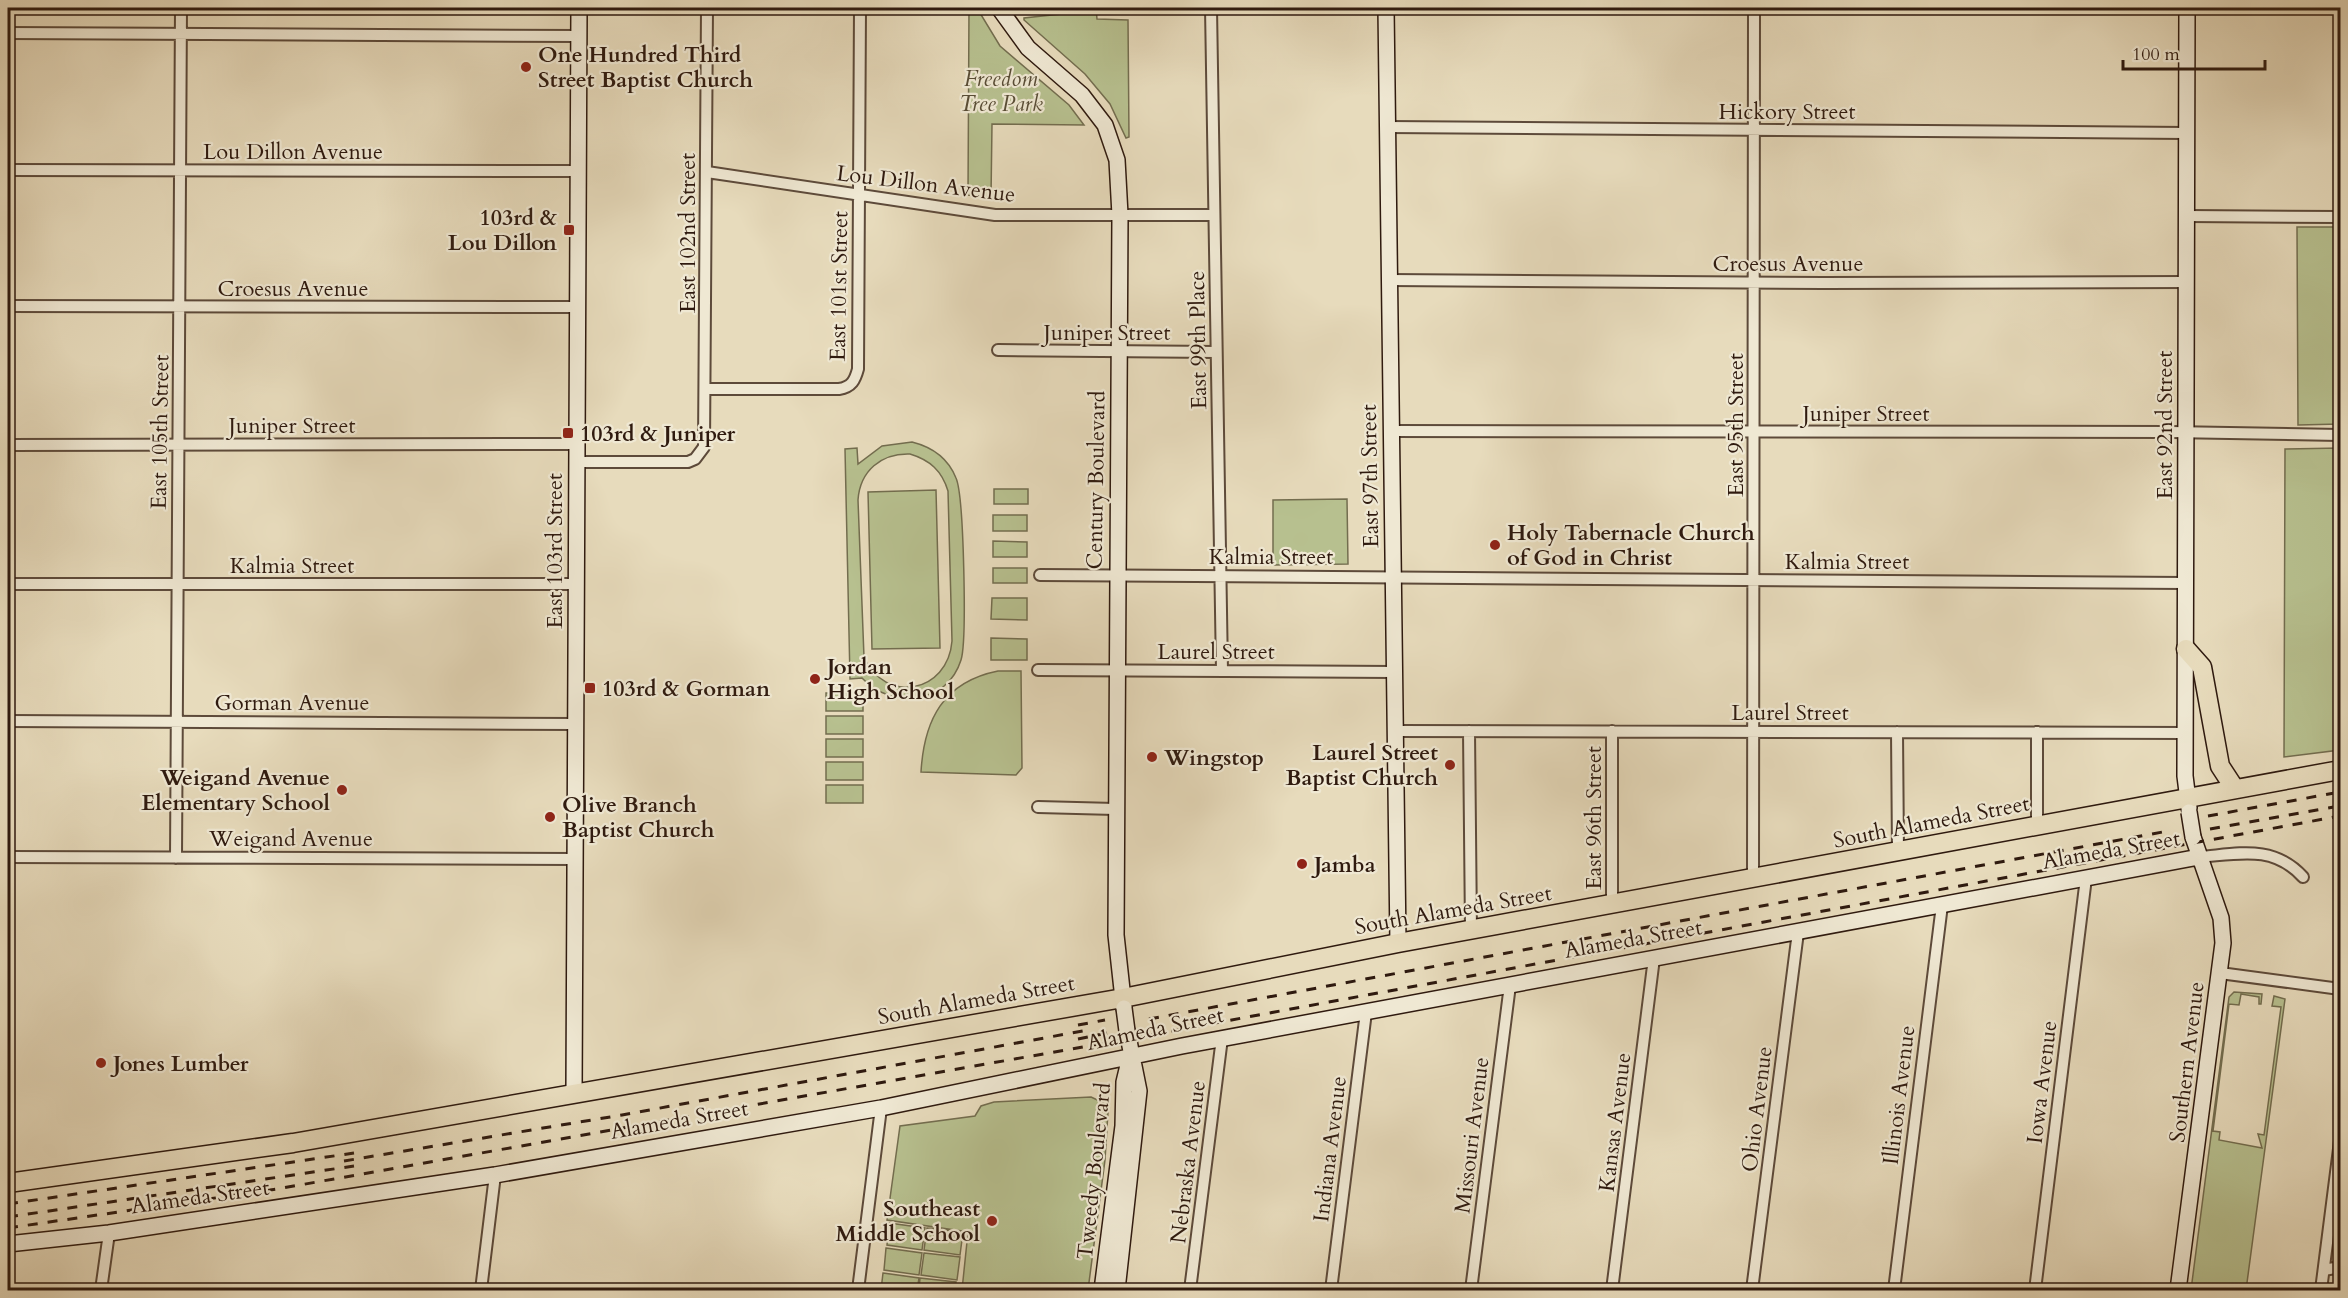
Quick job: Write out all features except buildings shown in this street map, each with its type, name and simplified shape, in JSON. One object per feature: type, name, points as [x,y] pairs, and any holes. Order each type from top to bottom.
[{"type":"main road","points":[[2186,649],[2202,667],[2220,766],[2235,789]]},
{"type":"main road","name":"South Alameda Street","points":[[574,1094],[1124,1003],[1398,943],[2037,825],[2188,805],[2235,789],[2340,771]]},
{"type":"main road","name":"Alameda Street","points":[[8,1183],[293,1143],[574,1094]]},
{"type":"street","name":"East 105th Street","points":[[176,858],[175,721],[181,8]]},
{"type":"street","name":"East 103rd Street","points":[[574,1094],[579,8]]},
{"type":"street","name":"East 102nd Street","points":[[577,462],[688,462],[698,456],[704,447],[706,435],[707,8]]},
{"type":"street","name":"East 101st Street","points":[[706,389],[839,389],[852,384],[858,369],[860,8]]},
{"type":"street","name":"Century Boulevard","points":[[999,8],[1028,48],[1082,95],[1105,125],[1118,160],[1120,215],[1115,808],[1116,935],[1124,1003]]},
{"type":"street","name":"East 99th Place","points":[[1211,8],[1222,671]]},
{"type":"street","name":"East 97th Street","points":[[1386,8],[1398,943]]},
{"type":"street","name":"East 95th Street","points":[[1753,879],[1754,8]]},
{"type":"street","name":"East 92nd Street","points":[[2187,8],[2186,733],[2188,805],[2196,846]]},
{"type":"street","points":[[8,33],[579,36]]},
{"type":"street","name":"Hickory Street","points":[[1387,127],[2187,133]]},
{"type":"street","name":"Lou Dillon Avenue","points":[[8,170],[578,171]]},
{"type":"street","name":"Lou Dillon Avenue","points":[[707,172],[995,215],[1214,215]]},
{"type":"street","points":[[2187,216],[2340,217]]},
{"type":"street","name":"Croesus Avenue","points":[[1389,279],[1753,283],[2187,282]]},
{"type":"street","name":"Croesus Avenue","points":[[8,306],[578,307]]},
{"type":"street","name":"Juniper Street","points":[[998,350],[1216,352]]},
{"type":"street","name":"Juniper Street","points":[[1391,431],[2340,435]]},
{"type":"street","name":"Juniper Street","points":[[8,445],[577,444]]},
{"type":"street","name":"Kalmia Street","points":[[1040,575],[2186,583]]},
{"type":"street","name":"Kalmia Street","points":[[8,584],[576,584]]},
{"type":"street","name":"Laurel Street","points":[[1038,670],[1394,672]]},
{"type":"street","name":"Gorman Avenue","points":[[8,721],[576,724]]},
{"type":"street","name":"Laurel Street","points":[[1395,731],[2186,733]]},
{"type":"street","points":[[1469,731],[1471,931]]},
{"type":"street","name":"East 96th Street","points":[[1612,731],[1612,904]]},
{"type":"street","points":[[1897,732],[1898,852]]},
{"type":"street","points":[[2037,732],[2037,825]]},
{"type":"street","points":[[1038,807],[1115,808]]},
{"type":"street","name":"Alameda Street","points":[[8,1244],[109,1233],[495,1175],[881,1108],[1222,1038],[2086,878],[2196,846],[2268,853],[2288,862],[2303,877]]},
{"type":"street","name":"Southern Avenue","points":[[2178,1290],[2220,974],[2223,926],[2196,846]]},
{"type":"street","name":"Weigand Avenue","points":[[8,857],[575,859]]},
{"type":"street","name":"Iowa Avenue","points":[[2035,1290],[2086,878]]},
{"type":"street","name":"Illinois Avenue","points":[[1894,1290],[1942,905]]},
{"type":"street","name":"Ohio Avenue","points":[[1752,1290],[1798,932]]},
{"type":"street","name":"Kansas Avenue","points":[[1612,1290],[1654,958]]},
{"type":"street","points":[[2220,974],[2340,989]]},
{"type":"street","name":"Missouri Avenue","points":[[1471,1290],[1510,985]]},
{"type":"street","name":"Tweedy Boulevard","points":[[1117,1290],[1137,1126],[1139,1081],[1130,1057],[1124,1003]]},
{"type":"street","name":"Indiana Avenue","points":[[1331,1290],[1366,1012]]},
{"type":"street","name":"Nebraska Avenue","points":[[1190,1290],[1222,1038]]},
{"type":"street","name":"Tweedy Boulevard","points":[[1102,1290],[1122,1126],[1124,1082],[1130,1057]]},
{"type":"street","points":[[858,1290],[881,1108]]},
{"type":"street","points":[[2321,1290],[2340,1141]]},
{"type":"street","points":[[481,1290],[495,1175]]},
{"type":"street","points":[[101,1290],[109,1233]]},
{"type":"street","points":[[2324,1270],[2340,1267]]},
{"type":"green space","name":"Freedom Tree Park","points":[[969,8],[977,8],[1000,46],[1069,105],[1084,125],[992,124],[991,198],[968,195]]},
{"type":"green space","points":[[1070,8],[1096,8],[1097,19],[1128,20],[1129,137],[1126,138],[1110,104],[1085,74],[1024,20],[1024,18],[1070,13]]},
{"type":"green space","points":[[2297,227],[2340,227],[2340,424],[2298,425]]},
{"type":"green space","points":[[912,442],[933,450],[953,471],[959,490],[964,599],[961,660],[954,675],[944,686],[931,694],[918,698],[888,695],[874,688],[862,678],[850,679],[845,449],[857,448],[858,464],[882,446]],"holes":[[[900,454],[917,456],[939,472],[948,491],[952,641],[948,659],[940,672],[928,682],[900,687],[886,682],[874,672],[864,657],[858,500],[863,480],[881,460]]]},
{"type":"green space","points":[[2340,448],[2340,750],[2284,757],[2285,449]]},
{"type":"green space","points":[[994,489],[1028,489],[1028,504],[994,504]]},
{"type":"green space","points":[[936,490],[940,648],[872,649],[868,492]]},
{"type":"green space","points":[[1347,499],[1348,564],[1273,565],[1273,500]]},
{"type":"green space","points":[[993,515],[1027,515],[1027,531],[993,531]]},
{"type":"green space","points":[[993,541],[1027,542],[1027,557],[993,557]]},
{"type":"green space","points":[[993,568],[1027,568],[1027,583],[993,583]]},
{"type":"green space","points":[[992,598],[1027,598],[1027,620],[991,619]]},
{"type":"green space","points":[[991,638],[1027,639],[1027,660],[991,660]]},
{"type":"green space","points":[[998,671],[1021,671],[1022,768],[1016,775],[921,772],[927,736],[940,706],[963,684],[979,676]]},
{"type":"green space","points":[[826,693],[863,693],[863,711],[826,711]]},
{"type":"green space","points":[[826,716],[863,716],[863,734],[826,734]]},
{"type":"green space","points":[[826,739],[863,739],[863,757],[826,757]]},
{"type":"green space","points":[[826,762],[863,762],[863,780],[826,780]]},
{"type":"green space","points":[[826,785],[863,785],[863,803],[826,803]]},
{"type":"green space","points":[[2234,992],[2262,994],[2261,1004],[2259,1004],[2259,997],[2241,994],[2239,1005],[2229,1004],[2213,1131],[2220,1132],[2219,1140],[2262,1148],[2258,1134],[2264,1135],[2281,1007],[2272,1006],[2274,996],[2285,999],[2246,1290],[2191,1290],[2229,997]]},
{"type":"green space","name":"Southeast Middle School","points":[[1091,1097],[1104,1103],[1108,1112],[1105,1160],[1088,1290],[962,1290],[968,1232],[887,1220],[900,1126],[975,1116],[981,1106],[994,1102]]},
{"type":"green space","points":[[889,1223],[925,1228],[922,1250],[887,1245]]},
{"type":"green space","points":[[927,1228],[963,1232],[960,1255],[924,1250]]},
{"type":"green space","points":[[886,1248],[922,1253],[919,1275],[884,1270]]},
{"type":"green space","points":[[924,1253],[960,1257],[957,1280],[921,1275]]},
{"type":"green space","points":[[883,1273],[919,1278],[917,1290],[881,1290]]},
{"type":"green space","points":[[920,1278],[956,1282],[955,1290],[919,1290]]},
{"type":"railway","points":[[2208,816],[2340,792]]},
{"type":"railway","points":[[2210,829],[2340,806]]},
{"type":"railway","points":[[8,1228],[277,1189],[1128,1039],[2340,816]]},
{"type":"railway","points":[[1149,1019],[2168,831]]},
{"type":"railway","points":[[1078,1025],[1105,1020]]},
{"type":"railway","points":[[344,1161],[622,1115],[1088,1030]]},
{"type":"railway","points":[[1078,1039],[1107,1033]]},
{"type":"railway","points":[[8,1204],[354,1153]]},
{"type":"railway","points":[[8,1217],[354,1166]]},
{"type":"place","name":"One Hundred Third Street Baptist Church","points":[[526,67]]},
{"type":"place","name":"103rd & Lou Dillon","points":[[569,230]]},
{"type":"place","name":"103rd & Juniper","points":[[568,433]]},
{"type":"place","name":"Holy Tabernacle Church of God in Christ","points":[[1495,545]]},
{"type":"place","name":"Jordan High School","points":[[815,679]]},
{"type":"place","name":"103rd & Gorman","points":[[590,688]]},
{"type":"place","name":"Wingstop","points":[[1152,757]]},
{"type":"place","name":"Laurel Street Baptist Church","points":[[1450,765]]},
{"type":"place","name":"Weigand Avenue Elementary School","points":[[342,790]]},
{"type":"place","name":"Olive Branch Baptist Church","points":[[550,817]]},
{"type":"place","name":"Jamba","points":[[1302,864]]},
{"type":"place","name":"Jones Lumber","points":[[101,1063]]},
{"type":"place","name":"Southeast Middle School","points":[[992,1221]]}]
